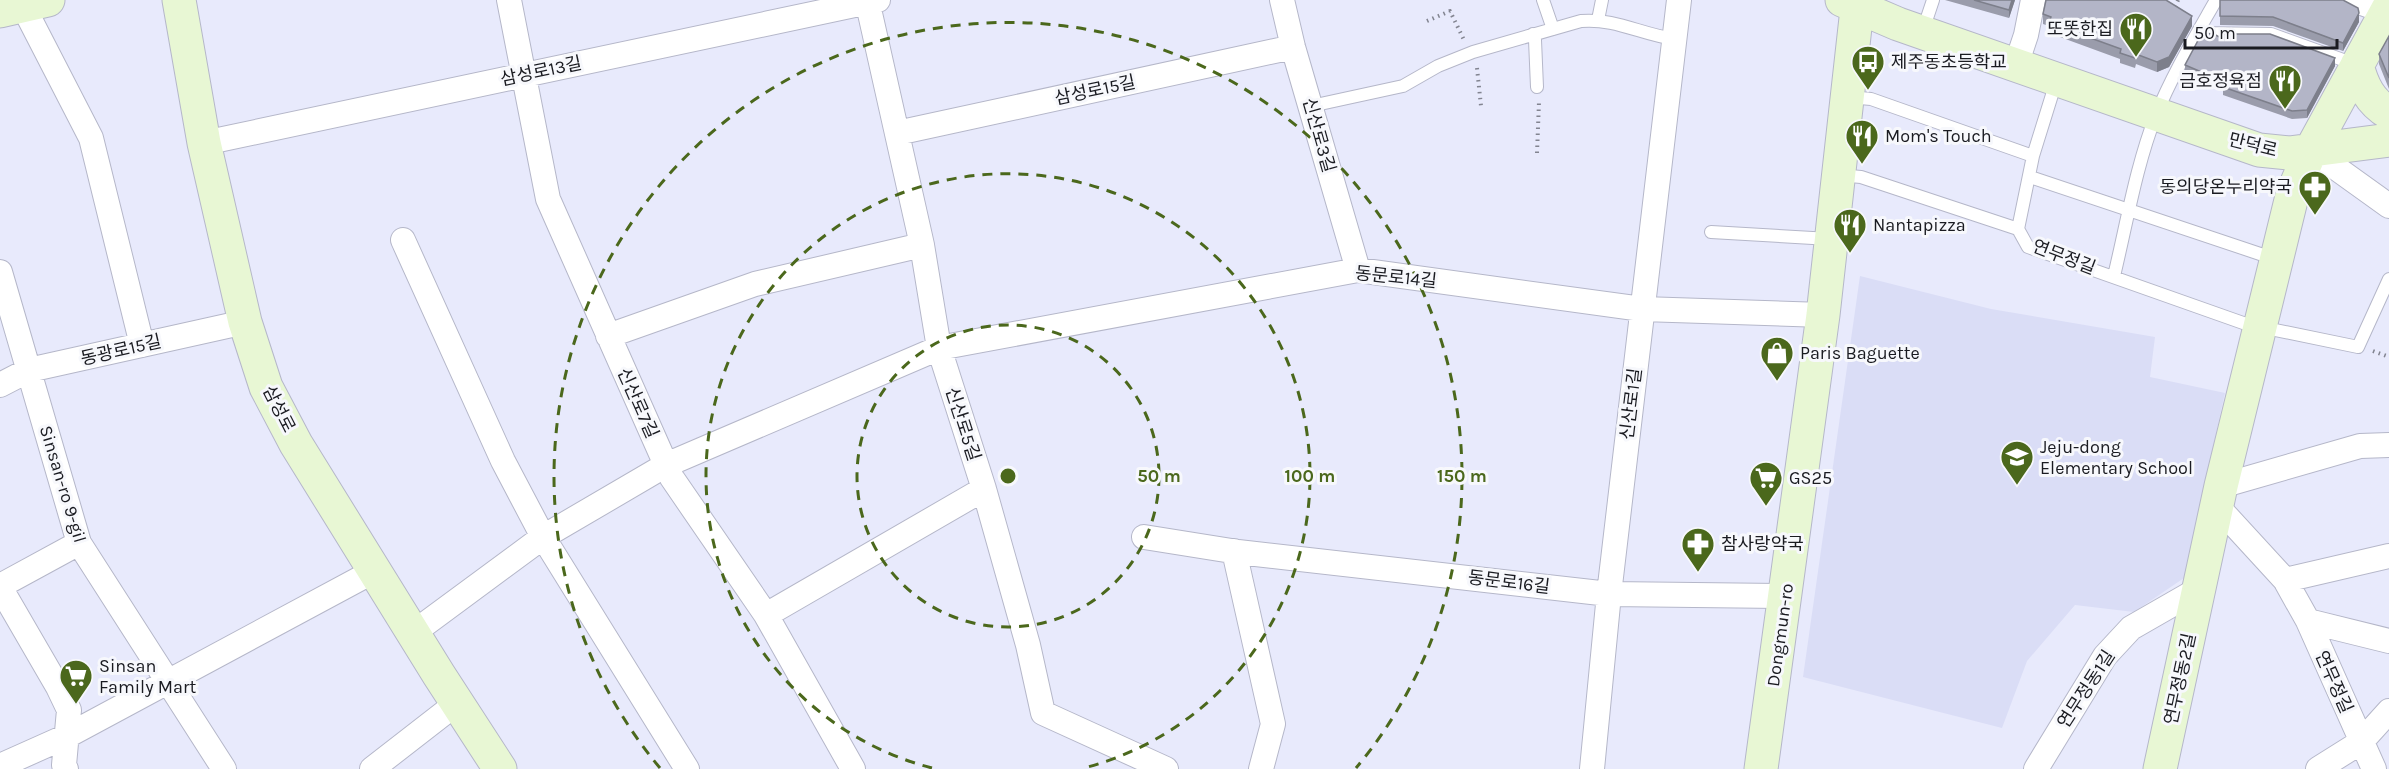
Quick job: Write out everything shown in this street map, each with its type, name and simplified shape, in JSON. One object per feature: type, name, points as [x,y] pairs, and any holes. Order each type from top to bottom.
[{"type":"street","name":"삼성로","points":[[179,0],[204,143],[228,239],[245,322],[266,387],[296,444],[500,769]]},
{"type":"street","name":"신산로7길","points":[[509,0],[548,199],[608,336],[672,478],[766,615],[853,769]]},
{"type":"street","name":"신산로3길","points":[[1282,0],[1293,47],[1358,270]]},
{"type":"street","name":"신산로1길","points":[[1592,769],[1609,594],[1679,0]]},
{"type":"street","points":[[2016,65],[2026,35],[2033,0]]},
{"type":"street","points":[[2199,589],[2293,192],[2311,150],[2387,9],[2354,0]]},
{"type":"street","name":"삼성로13길","points":[[204,143],[871,1]]},
{"type":"street","name":"신산로5길","points":[[871,1],[922,245],[939,348],[984,489],[1028,645],[1043,712],[1166,769]]},
{"type":"street","name":"만덕로","points":[[1852,3],[1923,32],[2266,152],[2289,153],[2389,140]]},
{"type":"street","name":"Dongmun-ro","points":[[1761,769],[1832,240],[1848,97],[1852,3]]},
{"type":"street","points":[[24,6],[91,138],[142,345]]},
{"type":"street","name":"삼성로15길","points":[[897,133],[1293,47]]},
{"type":"street","points":[[2357,65],[2371,99],[2389,113]]},
{"type":"street","points":[[2311,150],[2389,206]]},
{"type":"street","points":[[403,240],[503,461],[543,537],[687,769]]},
{"type":"street","points":[[608,336],[755,284],[922,245]]},
{"type":"street","name":"동문로14길","points":[[413,633],[543,537],[666,465],[939,348],[1358,270],[1642,309],[1823,315]]},
{"type":"street","name":"Sinsan-ro 9-gil","points":[[0,272],[5,305],[29,370],[79,543],[224,769]]},
{"type":"street","name":"동광로15길","points":[[0,385],[29,370],[245,322]]},
{"type":"street","points":[[2220,496],[2360,446],[2389,445]]},
{"type":"street","points":[[766,615],[984,489]]},
{"type":"street","name":"연무정길","points":[[2220,496],[2285,580],[2308,621],[2374,769]]},
{"type":"street","name":"동문로16길","points":[[1144,537],[1234,551],[1609,594],[1785,596]]},
{"type":"street","points":[[66,769],[64,765],[69,710],[0,586],[79,543]]},
{"type":"street","points":[[1234,551],[1273,724],[1262,769]]},
{"type":"street","points":[[2285,580],[2389,556]]},
{"type":"street","points":[[0,766],[67,736],[374,571]]},
{"type":"street","name":"연무정동2길","points":[[2165,762],[2199,589]]},
{"type":"street","name":"연무정동1길","points":[[2036,769],[2105,656],[2131,628],[2199,589]]},
{"type":"street","name":"연무정길","points":[[2308,621],[2389,641]]},
{"type":"street","points":[[372,769],[457,703]]},
{"type":"street","points":[[2318,769],[2361,742],[2389,711]]},
{"type":"lane","points":[[1543,0],[1553,29]]},
{"type":"lane","points":[[1598,20],[1602,0]]},
{"type":"lane","points":[[1923,32],[1933,0]]},
{"type":"lane","points":[[2114,276],[2146,143],[2173,78],[2216,0]]},
{"type":"lane","points":[[1311,106],[1403,86],[1438,66],[1473,52],[1581,21],[1598,20],[1675,39]]},
{"type":"lane","points":[[2201,29],[2271,34],[2357,65]]},
{"type":"lane","points":[[1533,34],[1537,87]]},
{"type":"lane","points":[[2018,229],[2033,156],[2057,79]]},
{"type":"lane","points":[[1848,97],[1871,99],[2033,156]]},
{"type":"lane","name":"연무정길","points":[[1839,176],[1862,177],[2018,229],[2028,247],[2246,324],[2358,347],[2389,279]]},
{"type":"lane","points":[[2030,177],[2276,260]]},
{"type":"lane","points":[[1711,232],[1832,240]]},
{"type":"path","points":[[2178,0],[2176,9],[2201,29]]},
{"type":"path","points":[[1427,21],[1450,11],[1476,56],[1481,106]]},
{"type":"path","points":[[1537,87],[1539,93],[1537,153]]},
{"type":"shaded area","name":"Jeju-dong Elementary School","points":[[1860,276],[1991,309],[2155,337],[2150,377],[2225,393],[2184,578],[2134,612],[2075,605],[2027,661],[2002,728],[1803,677]]},
{"type":"building","points":[[1974,0],[2012,0],[2009,10]]},
{"type":"building","points":[[2046,0],[2166,0],[2192,16],[2169,57],[2157,62],[2136,54],[2135,58],[2120,53],[2121,49],[2049,23],[2051,17],[2043,14]]},
{"type":"building","points":[[2220,0],[2343,0],[2358,8],[2359,13],[2343,43],[2273,17],[2220,16]]},
{"type":"building","points":[[2202,33],[2214,34],[2221,38],[2221,34],[2270,34],[2335,58],[2307,110],[2292,111],[2223,87],[2224,83],[2198,73],[2199,71],[2185,65]]},
{"type":"building","points":[[2389,36],[2389,78],[2379,54]]},
{"type":"place","name":"또똣한집","points":[[2136,58]]},
{"type":"place","name":"제주동초등학교","points":[[1868,91]]},
{"type":"place","name":"금호정육점","points":[[2285,110]]},
{"type":"place","name":"Mom's Touch","points":[[1862,165]]},
{"type":"place","name":"동의당온누리약국","points":[[2315,216]]},
{"type":"place","name":"Nantapizza","points":[[1850,254]]},
{"type":"place","name":"Paris Baguette","points":[[1777,382]]},
{"type":"place","name":"Jeju-dong Elementary School","points":[[2017,486]]},
{"type":"place","name":"GS25","points":[[1766,507]]},
{"type":"place","name":"참사랑약국","points":[[1698,573]]},
{"type":"place","name":"Sinsan Family Mart","points":[[76,705]]}]
